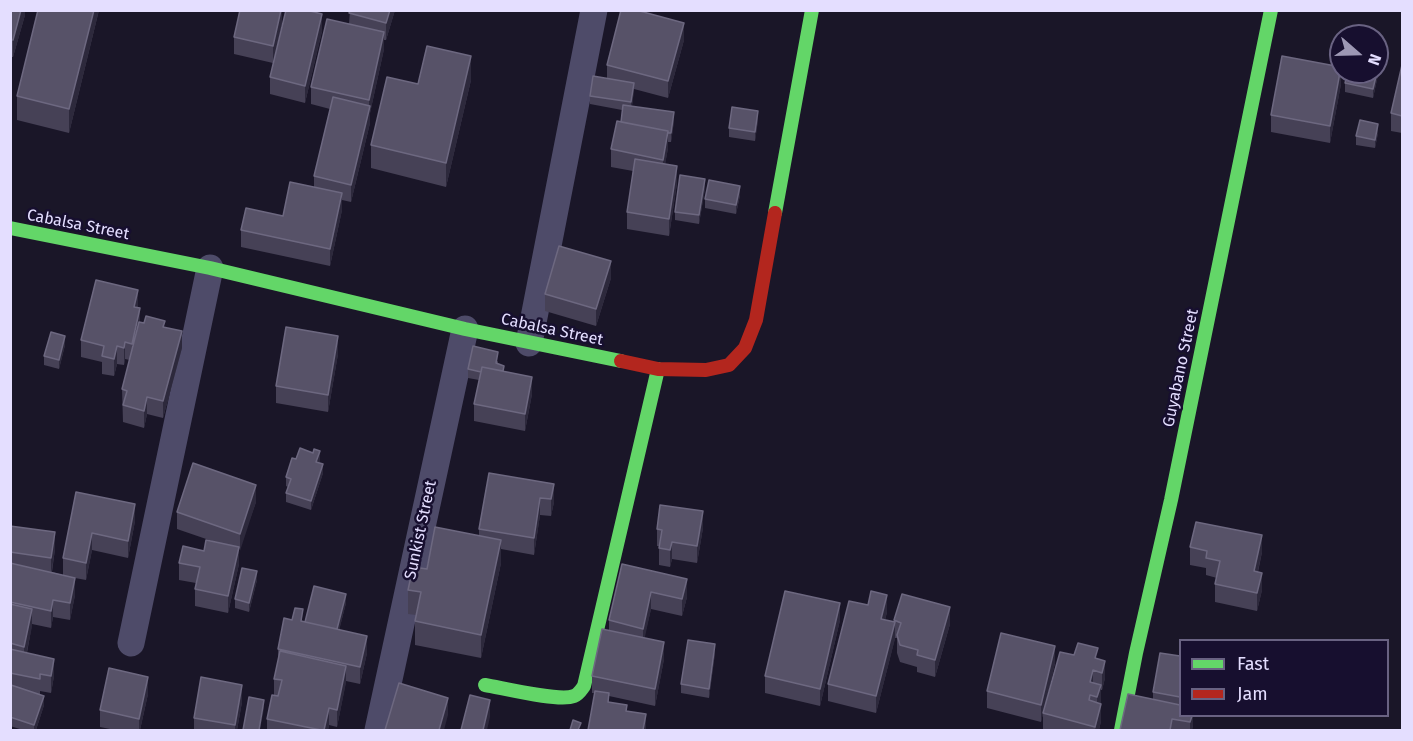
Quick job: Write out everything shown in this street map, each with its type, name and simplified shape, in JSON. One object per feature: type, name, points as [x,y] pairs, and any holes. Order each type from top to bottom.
[{"type":"street","points":[[529,343],[594,10]]},
{"type":"street","name":"Cabalsa Street","points":[[10,228],[210,268],[465,329],[658,369],[706,370],[729,365],[745,348],[756,320],[813,10]]},
{"type":"street","name":"Guyabano Street","points":[[1121,730],[1171,500],[1271,10]]},
{"type":"street","points":[[131,643],[210,268]]},
{"type":"street","name":"Sunkist Street","points":[[378,730],[465,329]]},
{"type":"street","points":[[485,684],[561,697],[575,696],[581,692],[658,369]]},
{"type":"building","points":[[10,10],[21,10],[13,40],[10,40]]},
{"type":"building","points":[[38,10],[94,10],[69,109],[17,96]]},
{"type":"building","points":[[240,10],[281,10],[273,46],[234,37]]},
{"type":"building","points":[[286,10],[306,10],[322,14],[305,86],[270,77]]},
{"type":"building","points":[[350,10],[390,10],[386,23],[349,13]]},
{"type":"building","points":[[621,10],[636,10],[684,23],[668,81],[607,65]]},
{"type":"building","points":[[327,19],[384,32],[369,100],[311,87]]},
{"type":"building","points":[[427,46],[471,56],[446,163],[371,145],[387,77],[418,84]]},
{"type":"building","points":[[1282,56],[1329,65],[1329,84],[1338,84],[1330,126],[1271,115]]},
{"type":"building","points":[[1402,65],[1402,116],[1391,113]]},
{"type":"building","points":[[593,76],[634,83],[631,102],[590,96]]},
{"type":"building","points":[[1350,84],[1374,84],[1373,89]]},
{"type":"building","points":[[333,97],[370,106],[351,185],[314,176]]},
{"type":"building","points":[[623,105],[674,112],[671,133],[621,122]]},
{"type":"building","points":[[732,107],[758,111],[755,132],[729,128]]},
{"type":"building","points":[[1360,120],[1378,124],[1375,140],[1356,136]]},
{"type":"building","points":[[617,121],[668,131],[663,160],[611,149]]},
{"type":"building","points":[[635,159],[677,166],[669,219],[627,212]]},
{"type":"building","points":[[680,175],[705,179],[699,215],[675,212]]},
{"type":"building","points":[[709,180],[740,186],[736,205],[705,199]]},
{"type":"building","points":[[290,182],[342,193],[330,249],[241,230],[246,208],[283,216]]},
{"type":"building","points":[[559,246],[611,261],[596,309],[545,294]]},
{"type":"building","points":[[96,280],[138,290],[134,307],[140,308],[132,344],[125,342],[124,348],[117,346],[114,359],[102,356],[104,346],[81,340]]},
{"type":"building","points":[[146,316],[165,321],[163,327],[182,331],[163,401],[147,397],[144,411],[123,405],[127,391],[122,389],[139,322],[144,323]]},
{"type":"building","points":[[286,327],[338,336],[328,395],[276,386]]},
{"type":"building","points":[[51,332],[65,336],[59,360],[44,356]]},
{"type":"building","points":[[473,346],[498,352],[496,363],[504,366],[503,371],[482,367],[481,372],[468,369]]},
{"type":"building","points":[[482,367],[532,377],[525,414],[474,404]]},
{"type":"building","points":[[300,448],[313,453],[314,449],[320,451],[316,462],[323,464],[311,501],[286,493],[291,479],[286,477],[292,458],[296,459]]},
{"type":"building","points":[[193,463],[256,485],[240,534],[177,512]]},
{"type":"building","points":[[489,473],[554,484],[551,499],[540,498],[534,538],[479,529]]},
{"type":"building","points":[[76,492],[135,504],[128,541],[92,533],[86,563],[63,558]]},
{"type":"building","points":[[660,505],[703,511],[697,546],[672,542],[670,550],[659,548],[662,530],[657,529]]},
{"type":"building","points":[[1196,522],[1262,535],[1254,571],[1262,573],[1257,593],[1215,584],[1220,561],[1206,558],[1207,551],[1190,547]]},
{"type":"building","points":[[10,526],[55,532],[51,558],[10,552]]},
{"type":"building","points":[[435,527],[501,540],[481,635],[415,621],[421,592],[408,590],[413,567],[427,569]]},
{"type":"building","points":[[206,540],[239,547],[228,596],[195,589],[200,567],[179,563],[183,546],[204,551]]},
{"type":"building","points":[[10,563],[75,578],[70,603],[53,600],[51,611],[10,602]]},
{"type":"building","points":[[622,564],[687,579],[682,599],[651,592],[643,629],[609,620]]},
{"type":"building","points":[[242,568],[257,571],[249,603],[235,599]]},
{"type":"building","points":[[314,586],[346,594],[337,629],[305,622]]},
{"type":"building","points":[[785,591],[840,603],[820,689],[765,676]]},
{"type":"building","points":[[871,591],[887,595],[881,619],[895,622],[876,696],[828,684],[849,601],[868,605]]},
{"type":"building","points":[[902,594],[950,607],[935,660],[917,655],[918,650],[900,645],[897,635],[901,623],[894,620]]},
{"type":"building","points":[[10,604],[32,609],[24,647],[10,643]]},
{"type":"building","points":[[295,608],[303,609],[301,621],[367,636],[360,667],[278,649],[284,618],[292,620]]},
{"type":"building","points":[[602,629],[664,642],[655,689],[592,676]]},
{"type":"building","points":[[1001,633],[1055,646],[1041,705],[987,691]]},
{"type":"building","points":[[688,640],[715,644],[709,689],[681,684]]},
{"type":"building","points":[[1078,643],[1098,648],[1095,658],[1105,661],[1102,673],[1093,670],[1090,682],[1101,685],[1097,697],[1090,695],[1089,700],[1101,704],[1095,727],[1043,713],[1060,652],[1074,655]]},
{"type":"building","points":[[10,649],[54,659],[51,676],[40,674],[40,679],[10,673]]},
{"type":"building","points":[[280,651],[346,666],[337,710],[329,708],[324,730],[267,719],[272,695],[278,696],[282,680],[274,679]]},
{"type":"building","points":[[1160,653],[1179,656],[1179,697],[1153,692]]},
{"type":"building","points":[[109,668],[148,677],[139,719],[100,710]]},
{"type":"building","points":[[201,677],[242,685],[235,725],[194,718]]},
{"type":"building","points":[[399,683],[448,698],[439,730],[385,730]]},
{"type":"building","points":[[11,685],[44,696],[34,725],[10,717]]},
{"type":"building","points":[[595,691],[609,693],[608,702],[627,705],[626,711],[646,714],[643,730],[588,730]]},
{"type":"building","points":[[1128,694],[1179,705],[1179,717],[1192,717],[1190,722],[1172,719],[1170,730],[1120,730]]},
{"type":"building","points":[[470,695],[490,700],[483,730],[461,730]]},
{"type":"building","points":[[249,697],[264,700],[259,730],[243,730]]},
{"type":"building","points":[[573,720],[581,723],[578,730],[570,730]]},
{"type":"traffic: fast","points":[[775,213],[812,10]]},
{"type":"traffic: fast","points":[[1121,730],[1171,500],[1271,10]]},
{"type":"traffic: fast","points":[[10,228],[210,268],[465,329],[621,361]]},
{"type":"traffic: fast","points":[[485,685],[556,697],[576,695],[584,686],[658,369]]},
{"type":"traffic: jam","points":[[621,361],[658,369],[706,370],[729,365],[745,348],[756,320],[775,213]]}]
